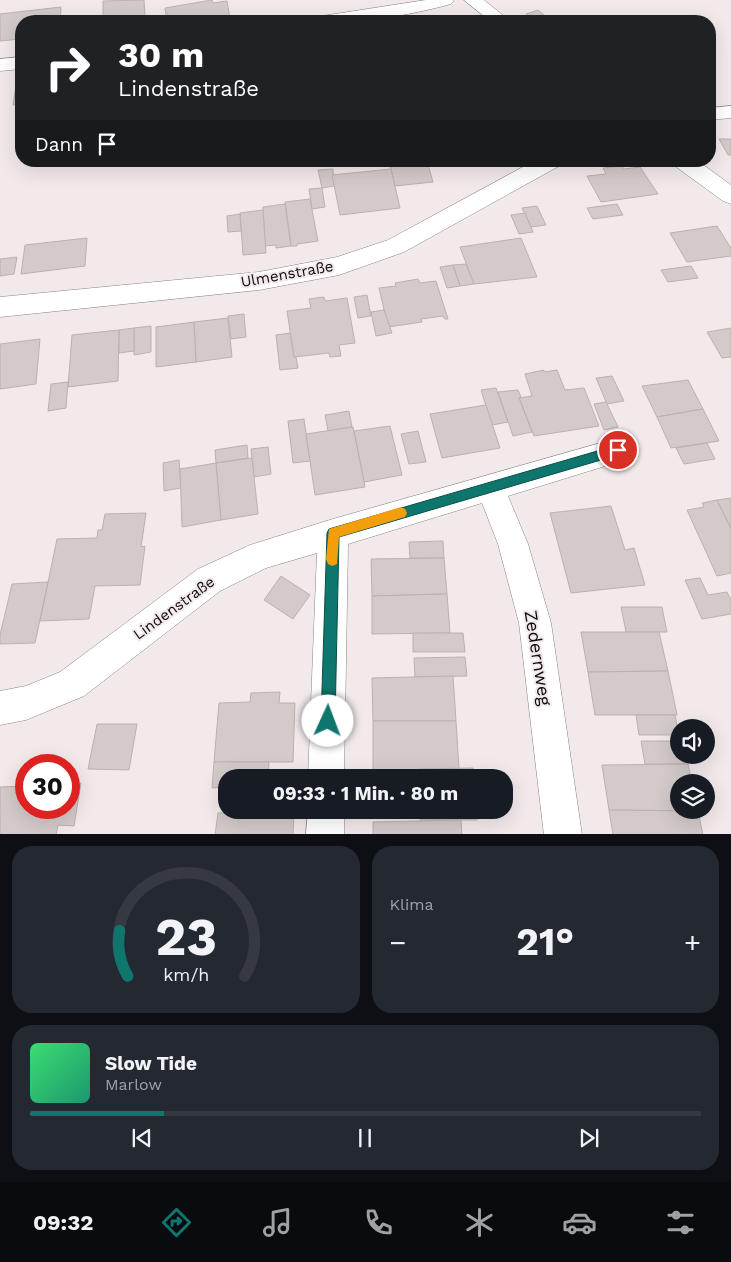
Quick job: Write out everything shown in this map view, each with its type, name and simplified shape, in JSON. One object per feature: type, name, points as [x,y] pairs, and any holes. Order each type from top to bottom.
[{"type":"street","points":[[363,15],[424,6],[445,0]]},
{"type":"street","points":[[473,0],[494,15]]},
{"type":"street","points":[[0,65],[15,64]]},
{"type":"street","points":[[716,113],[731,112]]},
{"type":"street","name":"Ulmenstraße","points":[[0,307],[259,281],[338,266],[396,246],[540,167]]},
{"type":"street","points":[[691,167],[731,196]]},
{"type":"street","name":"Lindenstraße","points":[[0,708],[26,703],[72,684],[209,580],[261,556],[333,533],[618,450]]},
{"type":"street","name":"Zedernweg","points":[[490,487],[513,544],[535,623],[563,834]]},
{"type":"street","points":[[326,769],[333,533]]},
{"type":"street","points":[[326,819],[326,834]]},
{"type":"building","points":[[144,0],[145,15],[103,15],[103,1]]},
{"type":"building","points":[[212,0],[213,3],[227,1],[229,15],[166,15],[165,8]]},
{"type":"building","points":[[61,7],[60,15],[15,15],[15,40],[0,41],[0,14]]},
{"type":"building","points":[[538,10],[544,15],[527,15],[526,14]]},
{"type":"building","points":[[719,139],[731,139],[731,155],[728,155]]},
{"type":"building","points":[[390,167],[429,167],[433,182],[395,186]]},
{"type":"building","points":[[623,167],[624,169],[640,167],[658,194],[601,202],[587,176],[606,174],[603,168]]},
{"type":"building","points":[[333,169],[334,186],[322,188],[318,170]]},
{"type":"building","points":[[391,169],[400,208],[340,215],[332,175]]},
{"type":"building","points":[[322,188],[325,207],[312,209],[309,189]]},
{"type":"building","points":[[310,199],[318,241],[291,246],[285,202]]},
{"type":"building","points":[[285,204],[291,246],[276,248],[276,245],[265,246],[263,207]]},
{"type":"building","points":[[617,204],[623,215],[593,219],[587,208]]},
{"type":"building","points":[[537,206],[546,225],[531,227],[522,208]]},
{"type":"building","points":[[263,210],[266,253],[243,255],[240,213]]},
{"type":"building","points":[[525,213],[533,232],[519,234],[511,215]]},
{"type":"building","points":[[240,214],[241,231],[228,232],[227,216]]},
{"type":"building","points":[[717,226],[731,248],[731,256],[687,262],[670,233]]},
{"type":"building","points":[[87,238],[85,266],[21,274],[25,245]]},
{"type":"building","points":[[521,238],[537,277],[474,284],[460,247]]},
{"type":"building","points":[[17,257],[14,274],[0,276],[0,259]]},
{"type":"building","points":[[466,264],[474,284],[460,286],[453,265]]},
{"type":"building","points":[[453,265],[460,286],[447,288],[440,267]]},
{"type":"building","points":[[691,266],[698,278],[668,282],[661,270]]},
{"type":"building","points":[[418,279],[420,283],[436,281],[448,319],[445,319],[443,316],[421,319],[422,322],[388,327],[379,288],[396,286],[395,283]]},
{"type":"building","points":[[367,295],[371,316],[358,318],[354,297]]},
{"type":"building","points":[[324,297],[325,301],[347,298],[355,343],[339,345],[341,356],[330,357],[329,353],[294,357],[287,311],[311,308],[309,299]]},
{"type":"building","points":[[384,310],[392,333],[376,336],[371,312]]},
{"type":"building","points":[[244,314],[246,337],[231,339],[228,316]]},
{"type":"building","points":[[228,318],[232,357],[196,362],[194,322]]},
{"type":"building","points":[[194,322],[196,362],[156,367],[156,327]]},
{"type":"building","points":[[151,326],[151,352],[134,355],[134,328]]},
{"type":"building","points":[[134,328],[134,351],[119,353],[119,330]]},
{"type":"building","points":[[731,328],[731,357],[722,358],[707,332]]},
{"type":"building","points":[[119,330],[118,381],[68,387],[72,335]]},
{"type":"building","points":[[290,333],[298,368],[280,370],[276,335]]},
{"type":"building","points":[[40,339],[36,384],[0,389],[0,344]]},
{"type":"building","points":[[544,370],[544,372],[557,370],[565,390],[584,388],[599,426],[534,436],[519,398],[532,396],[525,374]]},
{"type":"building","points":[[612,376],[624,401],[607,404],[596,378]]},
{"type":"building","points":[[688,380],[703,409],[657,417],[642,386]]},
{"type":"building","points":[[68,382],[66,408],[48,411],[51,384]]},
{"type":"building","points":[[496,388],[508,422],[492,425],[481,390]]},
{"type":"building","points":[[518,390],[521,397],[519,398],[532,432],[513,436],[498,392]]},
{"type":"building","points":[[606,402],[618,427],[604,430],[594,404]]},
{"type":"building","points":[[486,405],[500,448],[442,458],[430,414]]},
{"type":"building","points":[[703,409],[719,441],[671,448],[657,417]]},
{"type":"building","points":[[349,411],[352,427],[328,431],[325,415]]},
{"type":"building","points":[[304,419],[310,461],[293,463],[288,421]]},
{"type":"building","points":[[390,426],[402,475],[364,482],[354,431]]},
{"type":"building","points":[[353,427],[365,487],[315,495],[306,434]]},
{"type":"building","points":[[418,431],[426,462],[409,464],[401,434]]},
{"type":"building","points":[[707,443],[715,459],[684,464],[676,448]]},
{"type":"building","points":[[247,445],[248,458],[216,463],[215,450]]},
{"type":"building","points":[[268,447],[271,474],[254,477],[251,449]]},
{"type":"building","points":[[252,458],[258,514],[221,520],[216,463]]},
{"type":"building","points":[[179,460],[181,488],[164,491],[163,463]]},
{"type":"building","points":[[216,463],[221,520],[182,527],[180,469]]},
{"type":"building","points":[[731,498],[731,529],[717,500]]},
{"type":"building","points":[[717,500],[731,529],[731,573],[717,576],[687,510],[704,507],[702,503]]},
{"type":"building","points":[[611,506],[625,550],[634,548],[645,585],[571,593],[550,513]]},
{"type":"building","points":[[146,513],[141,547],[145,546],[140,585],[95,586],[89,619],[40,621],[57,539],[97,538],[98,530],[102,530],[105,514]]},
{"type":"building","points":[[443,541],[444,558],[410,558],[409,542]]},
{"type":"building","points":[[444,558],[447,594],[372,596],[371,559]]},
{"type":"building","points":[[281,576],[310,595],[293,619],[264,600]]},
{"type":"building","points":[[700,578],[708,595],[727,592],[731,600],[731,614],[702,619],[685,580]]},
{"type":"building","points":[[48,582],[35,643],[0,644],[0,635],[12,584]]},
{"type":"building","points":[[447,594],[450,633],[372,634],[372,596]]},
{"type":"building","points":[[621,607],[662,607],[667,632],[626,632]]},
{"type":"building","points":[[581,632],[659,632],[668,671],[588,672]]},
{"type":"building","points":[[413,633],[463,633],[465,652],[413,652]]},
{"type":"building","points":[[465,657],[467,676],[415,677],[414,658]]},
{"type":"building","points":[[668,671],[677,715],[595,715],[588,672]]},
{"type":"building","points":[[453,676],[456,721],[373,721],[372,678]]},
{"type":"building","points":[[280,692],[279,703],[295,703],[293,762],[214,762],[219,703],[250,702],[251,693]]},
{"type":"building","points":[[636,715],[675,715],[676,719],[670,719],[670,735],[639,735]]},
{"type":"building","points":[[373,721],[456,721],[459,769],[373,769]]},
{"type":"building","points":[[97,724],[137,724],[129,770],[88,769]]},
{"type":"building","points":[[641,741],[670,741],[670,764],[645,764]]},
{"type":"building","points":[[214,762],[269,762],[269,769],[218,769],[218,788],[212,788]]},
{"type":"building","points":[[688,764],[690,774],[670,774],[670,811],[609,810],[602,765]]},
{"type":"building","points":[[473,768],[473,769],[418,769]]},
{"type":"building","points":[[15,786],[15,819],[75,819],[74,826],[58,825],[56,834],[0,834],[0,787]]},
{"type":"building","points":[[609,810],[670,811],[670,819],[700,819],[703,834],[613,834]]},
{"type":"building","points":[[218,813],[218,819],[294,819],[293,834],[215,834]]},
{"type":"building","points":[[420,819],[477,820],[420,820]]},
{"type":"building","points":[[461,820],[462,834],[373,834],[373,822]]},
{"type":"slow traffic","points":[[332,559],[333,533],[401,513]]},
{"type":"route","points":[[328,721],[333,533],[618,450]]}]
